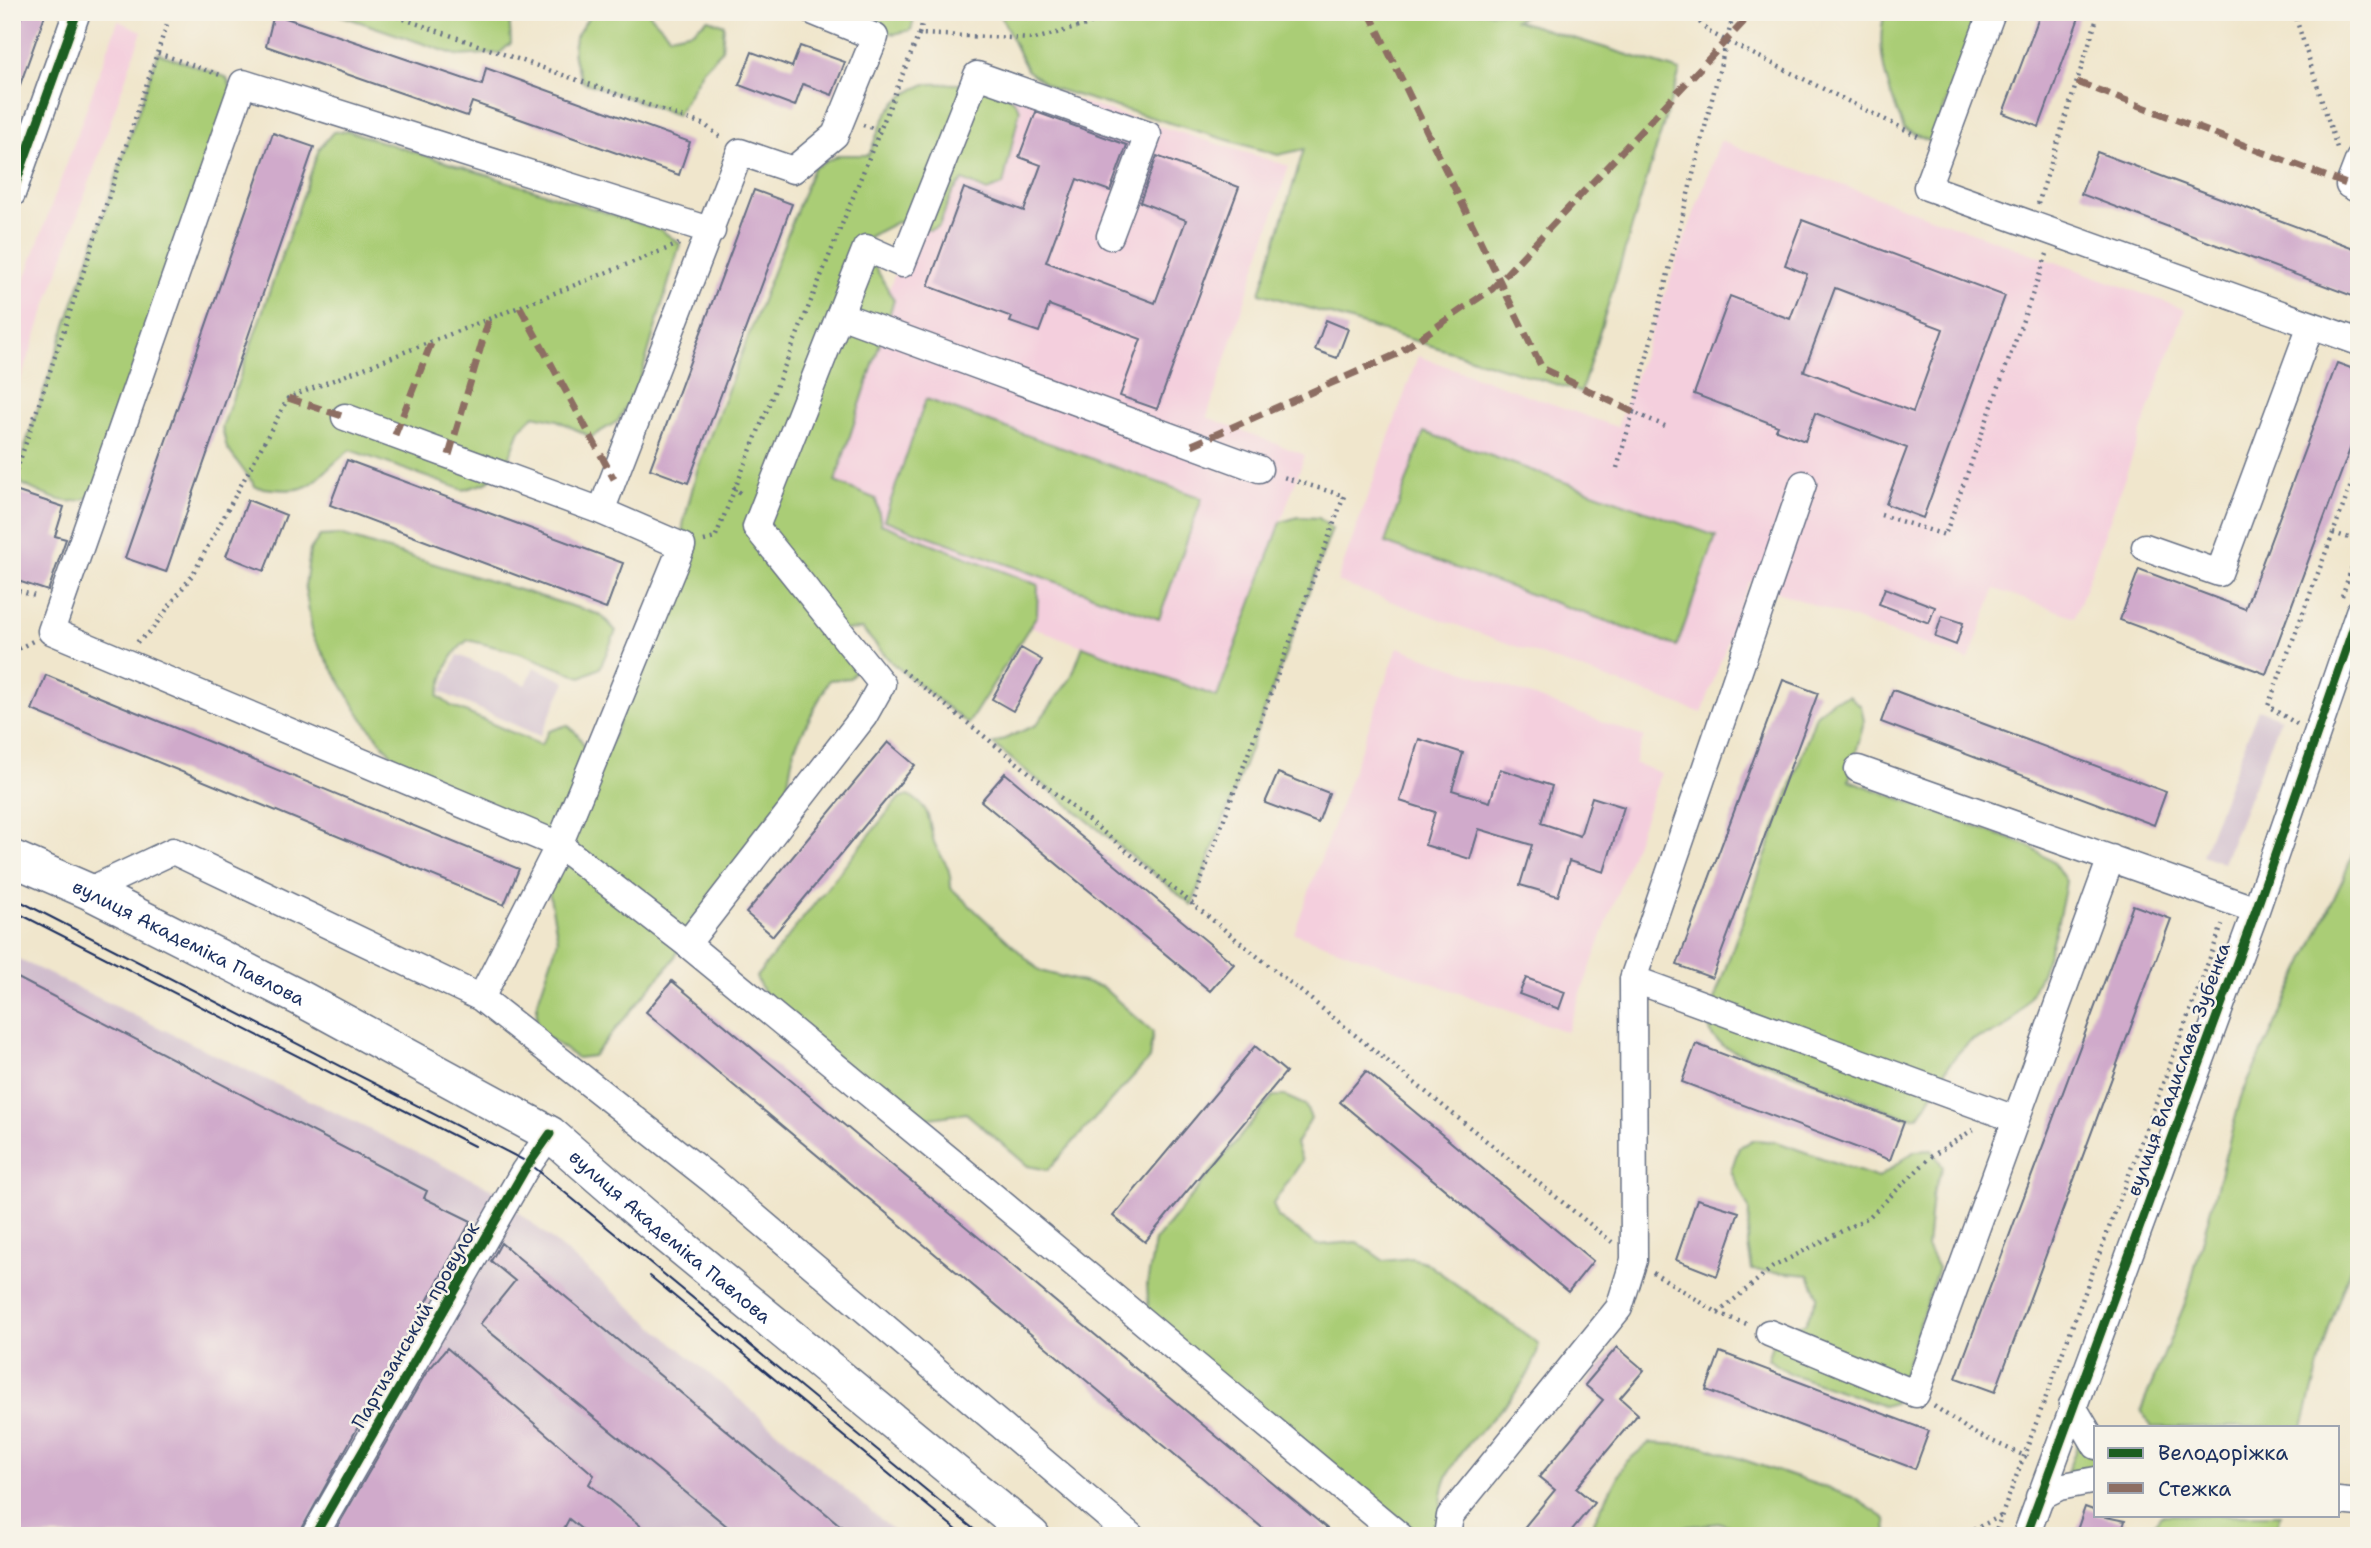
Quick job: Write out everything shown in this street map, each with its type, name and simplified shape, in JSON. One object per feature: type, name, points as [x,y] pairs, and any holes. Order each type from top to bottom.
[{"type":"main road","name":"вулиця Академіка Павлова","points":[[12,858],[88,891],[300,998],[550,1134],[663,1232],[1032,1536]]},
{"type":"street","points":[[12,194],[77,12]]},
{"type":"street","points":[[601,511],[712,231],[740,152],[793,170],[835,135],[875,37],[814,12]]},
{"type":"street","points":[[1992,12],[1927,187],[2359,342]]},
{"type":"street","points":[[687,944],[863,716],[882,684],[756,527],[866,248],[902,264],[977,75],[1148,135],[1110,236]]},
{"type":"street","points":[[712,231],[243,83],[51,631],[559,845],[687,944],[1400,1536]]},
{"type":"street","points":[[2354,188],[2359,159]]},
{"type":"street","points":[[840,315],[1259,469]]},
{"type":"street","points":[[2146,547],[2220,573],[2311,325]]},
{"type":"street","points":[[345,417],[601,511],[682,547],[559,845],[481,998]]},
{"type":"street","points":[[1447,1536],[1450,1516],[1619,1308],[1634,1260],[1633,979],[1803,484]]},
{"type":"street","name":"вулиця Владислава Зубенка","points":[[2026,1536],[2350,605]]},
{"type":"street","points":[[1858,769],[2244,906]]},
{"type":"street","points":[[88,891],[173,851],[481,998],[712,1180],[1131,1536]]},
{"type":"street","points":[[1769,1333],[1916,1394],[2008,1116],[2111,858]]},
{"type":"street","points":[[1633,979],[2008,1116]]},
{"type":"street","name":"Партизанський провулок","points":[[314,1536],[511,1194],[550,1134]]},
{"type":"street","points":[[2072,1405],[2094,1443]]},
{"type":"street","points":[[2039,1497],[2059,1487],[2094,1480]]},
{"type":"street","points":[[2340,1501],[2359,1503]]},
{"type":"path","points":[[12,31],[19,12]]},
{"type":"path","points":[[12,484],[171,12]]},
{"type":"path","points":[[384,12],[705,125],[740,152]]},
{"type":"path","points":[[715,538],[733,487],[926,12]]},
{"type":"path","points":[[1092,12],[1095,23]]},
{"type":"path","points":[[919,34],[1035,39],[1133,12]]},
{"type":"path","points":[[1690,12],[1709,32],[1942,148]]},
{"type":"path","points":[[1617,468],[1734,12]]},
{"type":"path","points":[[1881,514],[1945,535],[2043,229],[2099,12]]},
{"type":"path","points":[[2294,12],[2354,188]]},
{"type":"path","points":[[158,54],[243,83]]},
{"type":"path","points":[[1633,412],[1665,426]]},
{"type":"path","points":[[2297,724],[2268,706],[2359,464]]},
{"type":"path","points":[[1192,905],[1344,496],[1259,469]]},
{"type":"path","points":[[733,487],[762,512]]},
{"type":"path","points":[[2333,533],[2359,541]]},
{"type":"path","points":[[2350,605],[2359,547]]},
{"type":"path","points":[[892,663],[1634,1260],[1718,1313],[1769,1333]]},
{"type":"path","points":[[2293,733],[2301,711]]},
{"type":"path","points":[[1994,1536],[2244,906]]},
{"type":"path","points":[[1718,1313],[1773,1267],[1869,1217],[1932,1156],[2008,1116]]},
{"type":"path","points":[[1916,1394],[1972,1432],[2024,1456],[2050,1464]]},
{"type":"path","points":[[1961,1536],[2002,1515]]},
{"type":"shaded area","points":[[118,21],[142,31],[12,405],[12,315]]},
{"type":"shaded area","points":[[974,69],[1289,166],[1207,417],[1305,455],[1217,698],[794,535]]},
{"type":"shaded area","points":[[1720,141],[2185,309],[2075,617],[1995,589],[1969,660],[1749,582],[1702,713],[1337,582],[1418,356],[1617,427]]},
{"type":"shaded area","points":[[1398,647],[1644,737],[1634,763],[1661,773],[1567,1032],[1294,933]]},
{"type":"shaded area","points":[[458,655],[526,685],[534,667],[566,682],[540,736],[441,692]]},
{"type":"shaded area","points":[[2258,709],[2281,718],[2223,863],[2202,855]]},
{"type":"shaded area","points":[[12,956],[492,1189],[900,1536],[12,1536]]},
{"type":"green space","points":[[331,12],[509,12],[511,43],[500,53],[459,56]]},
{"type":"green space","points":[[593,12],[648,12],[670,36],[693,31],[708,19],[724,25],[722,50],[703,70],[677,115],[583,82],[575,61],[574,45],[580,30]]},
{"type":"green space","points":[[832,12],[916,12],[911,30],[894,34]]},
{"type":"green space","points":[[999,12],[1533,12],[1515,20],[1680,71],[1581,392],[1260,293],[1304,149],[1278,155],[1052,88],[1027,70]]},
{"type":"green space","points":[[1885,12],[1979,12],[1932,143],[1904,129],[1893,101],[1882,57]]},
{"type":"green space","points":[[158,53],[226,77],[234,93],[94,494],[85,499],[67,501],[22,484],[17,470]]},
{"type":"green space","points":[[926,84],[965,84],[991,88],[1012,99],[1020,109],[1003,185],[987,191],[963,180],[952,193],[939,226],[930,230],[897,222],[868,237],[874,265],[894,300],[835,482],[876,499],[881,524],[1038,585],[1037,615],[968,724],[892,663],[862,629],[829,631],[856,669],[850,678],[829,680],[794,749],[786,793],[719,885],[671,963],[593,1056],[577,1058],[536,1029],[537,1004],[558,940],[549,892],[686,558],[683,525],[698,467],[813,168],[839,155],[869,155],[888,112],[903,96]]},
{"type":"green space","points":[[348,131],[661,230],[680,244],[640,380],[618,421],[591,437],[557,420],[534,415],[520,430],[508,461],[486,483],[463,490],[350,450],[310,485],[291,490],[256,487],[227,448],[222,428],[319,149],[333,132]]},
{"type":"green space","points":[[926,399],[1202,498],[1159,619],[884,520]]},
{"type":"green space","points":[[1424,432],[1716,536],[1677,646],[1385,543]]},
{"type":"green space","points":[[1298,517],[1319,518],[1332,529],[1192,905],[993,744],[1036,725],[1071,678],[1083,646],[1217,697],[1281,522]]},
{"type":"green space","points":[[340,535],[601,615],[616,631],[600,668],[581,677],[520,653],[468,640],[452,658],[440,688],[438,696],[451,706],[541,745],[549,731],[567,725],[578,736],[586,761],[579,787],[560,828],[544,830],[403,769],[362,718],[313,637],[305,587],[310,550],[320,536]]},
{"type":"green space","points":[[1849,696],[1861,706],[1864,721],[1849,780],[2029,846],[2054,863],[2066,881],[2053,939],[2038,981],[2028,999],[2004,1028],[1974,1040],[1961,1050],[1918,1117],[1906,1117],[1724,1047],[1712,1036],[1707,1020],[1816,715],[1833,700]]},
{"type":"green space","points":[[909,795],[926,810],[934,842],[949,872],[951,888],[1040,971],[1102,987],[1153,1032],[1149,1059],[1048,1170],[1028,1166],[966,1113],[916,1120],[768,1002],[756,977],[899,798]]},
{"type":"green space","points":[[2359,838],[2359,1244],[2329,1328],[2303,1426],[2150,1426],[2141,1410],[2186,1301],[2241,1097],[2342,881]]},
{"type":"green space","points":[[1273,1096],[1285,1096],[1305,1105],[1311,1118],[1296,1144],[1302,1161],[1273,1204],[1278,1217],[1317,1245],[1357,1242],[1384,1261],[1411,1258],[1425,1262],[1539,1344],[1525,1379],[1474,1437],[1452,1467],[1442,1494],[1438,1536],[1409,1536],[1149,1319],[1147,1284],[1155,1241]]},
{"type":"green space","points":[[1755,1140],[1777,1142],[1878,1178],[1915,1151],[1932,1150],[1943,1167],[1932,1195],[1927,1247],[1938,1268],[1894,1403],[1884,1406],[1791,1374],[1768,1359],[1772,1344],[1780,1334],[1805,1324],[1818,1296],[1809,1275],[1752,1270],[1748,1245],[1749,1209],[1731,1171],[1739,1147]]},
{"type":"green space","points":[[2079,1441],[2094,1456],[2094,1472],[2067,1473]]},
{"type":"green space","points":[[1649,1443],[1703,1446],[1853,1497],[1886,1519],[1887,1536],[1755,1536],[1721,1523],[1683,1527],[1680,1536],[1586,1536],[1625,1463]]},
{"type":"green space","points":[[2160,1516],[2280,1516],[2274,1536],[2145,1536]]},
{"type":"building","points":[[23,12],[46,12],[15,99],[12,41]]},
{"type":"building","points":[[2041,12],[2081,12],[2039,127],[2003,113]]},
{"type":"building","points":[[274,14],[482,85],[486,68],[690,142],[679,175],[472,102],[467,116],[266,46]]},
{"type":"building","points":[[800,46],[845,62],[832,95],[803,84],[795,106],[739,85],[752,52],[792,67]]},
{"type":"building","points":[[1036,112],[1127,145],[1110,191],[1077,179],[1046,262],[1155,303],[1186,220],[1140,202],[1157,156],[1239,187],[1157,409],[1120,396],[1141,339],[1049,305],[1039,332],[1010,322],[1012,317],[928,286],[964,188],[1024,211],[1041,165],[1019,157]]},
{"type":"building","points":[[273,133],[314,147],[166,572],[125,558]]},
{"type":"building","points":[[2097,152],[2359,250],[2359,286],[2355,297],[2081,194]]},
{"type":"building","points":[[754,190],[792,204],[688,483],[650,469]]},
{"type":"building","points":[[1802,220],[2005,296],[1923,518],[1886,504],[1907,448],[1815,413],[1805,441],[1776,430],[1778,426],[1694,394],[1730,296],[1790,319],[1807,274],[1785,265]],"holes":[[[1835,288],[1943,329],[1913,412],[1804,371]]]},
{"type":"building","points":[[1326,320],[1348,329],[1337,358],[1315,350]]},
{"type":"building","points":[[2337,363],[2359,371],[2359,425],[2266,674],[2120,620],[2139,569],[2245,609]]},
{"type":"building","points":[[347,460],[623,563],[606,609],[330,505]]},
{"type":"building","points":[[12,490],[64,507],[55,536],[66,539],[48,591],[12,579]]},
{"type":"building","points":[[248,500],[286,515],[264,571],[226,556]]},
{"type":"building","points":[[1885,588],[1935,607],[1929,623],[1879,604]]},
{"type":"building","points":[[1942,616],[1963,623],[1956,645],[1935,637]]},
{"type":"building","points":[[1021,648],[1042,660],[1013,711],[992,699]]},
{"type":"building","points":[[46,675],[519,869],[504,905],[32,710]]},
{"type":"building","points":[[1783,680],[1818,693],[1712,978],[1677,965]]},
{"type":"building","points":[[1893,690],[2166,792],[2154,825],[1881,722]]},
{"type":"building","points":[[1419,739],[1463,753],[1452,790],[1490,802],[1500,769],[1552,786],[1541,823],[1580,836],[1592,797],[1624,807],[1604,872],[1569,861],[1558,896],[1520,885],[1532,845],[1479,829],[1470,859],[1425,845],[1435,812],[1400,801]]},
{"type":"building","points":[[888,742],[915,765],[773,936],[746,913]]},
{"type":"building","points":[[1005,773],[1234,964],[1210,991],[981,801]]},
{"type":"building","points":[[1278,773],[1329,793],[1318,823],[1265,803]]},
{"type":"building","points":[[2133,905],[2171,919],[1995,1392],[1956,1378]]},
{"type":"building","points":[[12,975],[427,1191],[424,1198],[471,1221],[298,1536],[12,1536]]},
{"type":"building","points":[[1526,978],[1565,992],[1559,1009],[1519,994]]},
{"type":"building","points":[[672,981],[1336,1536],[1272,1536],[646,1012]]},
{"type":"building","points":[[1696,1044],[1904,1122],[1890,1160],[1682,1082]]},
{"type":"building","points":[[1255,1046],[1286,1072],[1145,1242],[1113,1216]]},
{"type":"building","points":[[1366,1071],[1593,1261],[1568,1292],[1340,1102]]},
{"type":"building","points":[[1697,1199],[1739,1212],[1717,1276],[1676,1260]]},
{"type":"building","points":[[501,1243],[853,1536],[739,1536],[480,1324],[515,1281],[491,1261]]},
{"type":"building","points":[[1617,1347],[1644,1370],[1620,1398],[1638,1414],[1576,1488],[1594,1503],[1567,1536],[1517,1536],[1555,1490],[1539,1477],[1603,1400],[1585,1385]]},
{"type":"building","points":[[447,1348],[594,1475],[589,1484],[653,1536],[590,1536],[569,1519],[560,1536],[332,1536],[426,1373]]},
{"type":"building","points":[[1720,1352],[1929,1431],[1915,1469],[1706,1390]]},
{"type":"building","points":[[2085,1507],[2094,1510],[2094,1516],[2125,1521],[2120,1536],[2075,1536]]},
{"type":"tram line","points":[[12,897],[529,1163],[982,1536]]},
{"type":"tram line","points":[[12,910],[474,1146]]},
{"type":"tram line","points":[[650,1276],[964,1536]]},
{"type":"marked path","points":[[1369,12],[1542,368],[1633,412]]},
{"type":"marked path","points":[[1192,445],[1395,355],[1492,289],[1753,12]]},
{"type":"marked path","points":[[2077,82],[2349,185]]},
{"type":"marked path","points":[[520,307],[614,479]]},
{"type":"marked path","points":[[449,455],[489,319]]},
{"type":"marked path","points":[[395,435],[432,341]]},
{"type":"marked path","points":[[288,398],[345,417]]},
{"type":"cycle path","points":[[12,194],[77,12]]},
{"type":"cycle path","points":[[2026,1536],[2256,910],[2359,612]]},
{"type":"cycle path","points":[[314,1536],[524,1171],[550,1134]]}]
